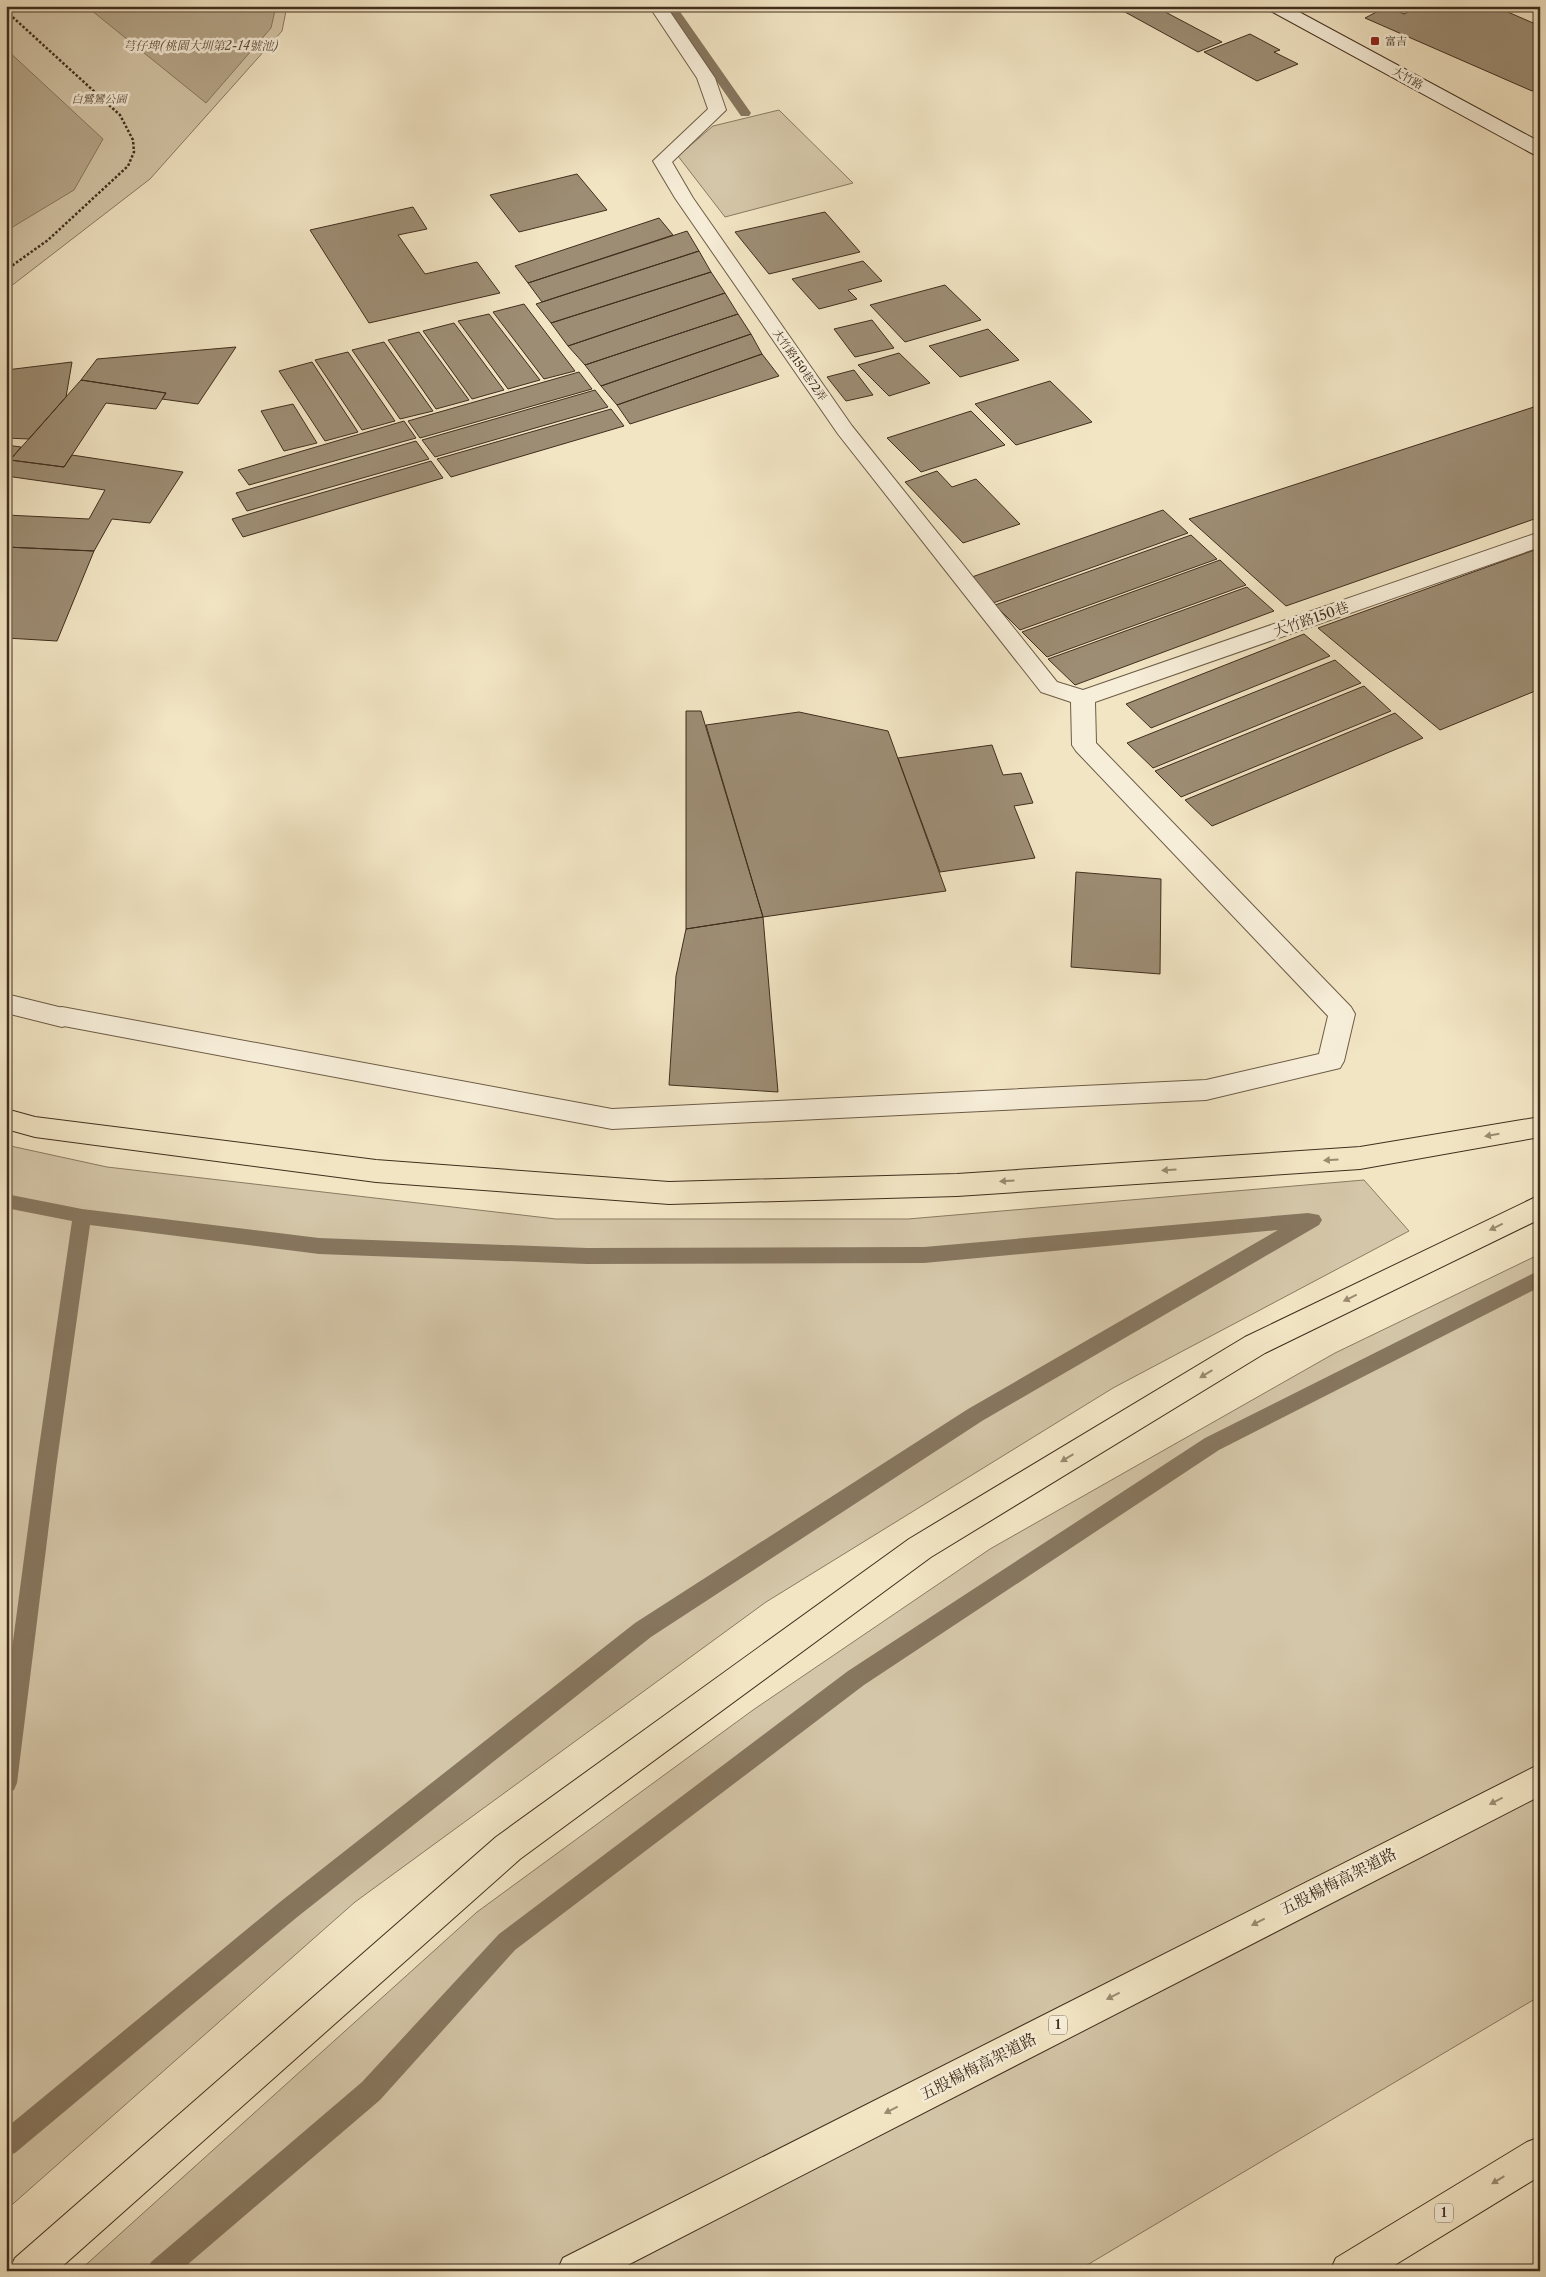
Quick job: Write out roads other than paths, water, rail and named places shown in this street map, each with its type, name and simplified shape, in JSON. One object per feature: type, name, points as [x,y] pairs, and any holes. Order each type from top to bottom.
[{"type":"highway","points":[[6,1119],[35,1127],[376,1171],[669,1194],[957,1184],[1360,1158],[1540,1127]]},
{"type":"highway","points":[[28,2271],[508,1848],[920,1548],[1255,1344],[1540,1206]]},
{"type":"highway","name":"五股楊梅高架道路","points":[[576,2271],[1540,1779]]},
{"type":"highway","name":"1","points":[[1348,2271],[1540,2155]]},
{"type":"main road","name":"大竹路150巷72弄","points":[[657,6],[706,78],[716,110],[662,161],[684,198],[845,430],[1049,687],[1082,698]]},
{"type":"main road","name":"大竹路","points":[[1275,6],[1538,147]]},
{"type":"main road","name":"大竹路150巷","points":[[1082,698],[1540,540]]},
{"type":"main road","points":[[6,1003],[62,1018],[612,1120],[1206,1090],[1331,1061],[1342,1014],[1084,745],[1082,698]]},
{"type":"water","name":"芎仔埤(桃園大圳第2-14號池)","points":[[86,6],[276,6],[271,28],[206,103]]},
{"type":"water","points":[[6,49],[103,139],[74,190],[6,231]]},
{"type":"waterway","points":[[670,6],[745,113]]},
{"type":"waterway","points":[[6,1201],[82,1216]]},
{"type":"waterway","points":[[6,1783],[46,1468],[82,1216]]},
{"type":"waterway","points":[[82,1216],[319,1246],[587,1256],[924,1255],[1308,1220]]},
{"type":"waterway","points":[[6,2144],[288,1910],[643,1630],[975,1415],[1312,1220]]},
{"type":"waterway","points":[[160,2271],[371,2091],[507,1942],[856,1678],[1212,1444],[1540,1278]]},
{"type":"place","name":"富吉","points":[[1375,41]]},
{"type":"park label","name":"白鷺鸞公園","points":[[99,99]]}]
